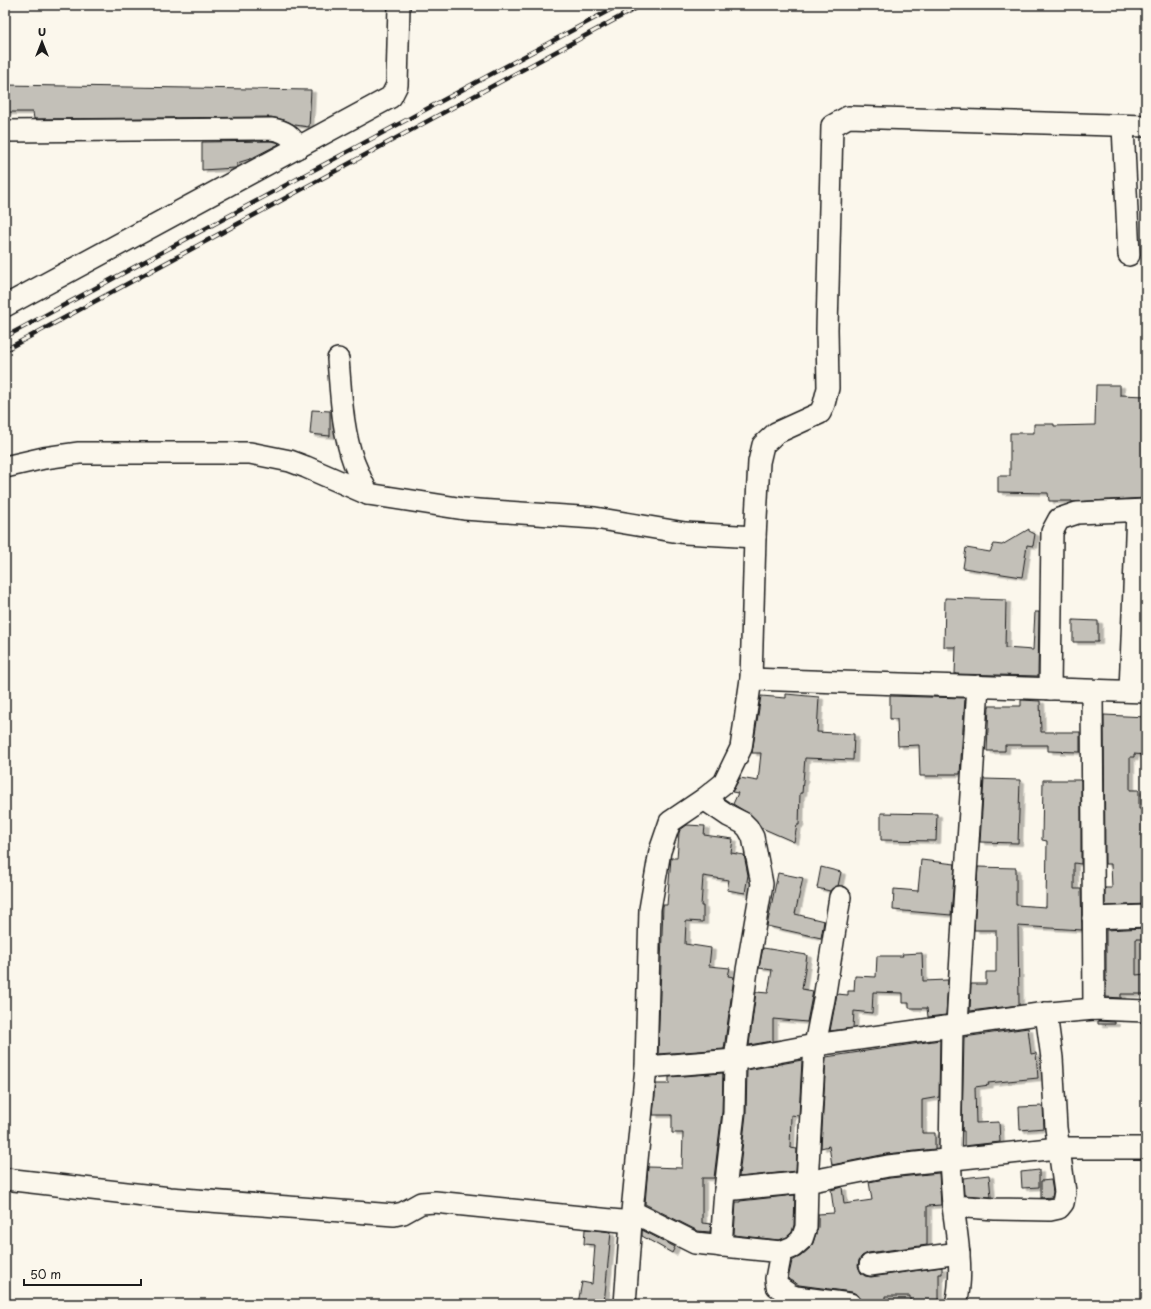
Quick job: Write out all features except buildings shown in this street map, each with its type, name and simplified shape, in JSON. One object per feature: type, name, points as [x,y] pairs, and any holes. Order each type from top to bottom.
[{"type":"street","points":[[5,306],[299,148],[390,97],[398,85],[399,5]]},
{"type":"street","points":[[625,1304],[646,1067],[650,910],[660,851],[670,822],[704,799],[724,783],[741,748],[751,679],[755,537],[760,462],[763,445],[776,433],[820,413],[828,388],[827,329],[832,126],[848,117],[1146,126]]},
{"type":"street","points":[[1123,126],[1129,255]]},
{"type":"street","points":[[5,131],[272,129],[280,130],[288,134],[299,148]]},
{"type":"street","points":[[338,359],[341,398],[346,429],[354,462],[368,494]]},
{"type":"street","points":[[5,467],[44,458],[79,453],[250,453],[306,467],[368,494],[464,509],[595,518],[685,533],[755,537]]},
{"type":"street","points":[[751,679],[1138,692],[1142,511],[1076,512],[1059,519],[1052,532],[1050,689]]},
{"type":"street","points":[[956,1304],[959,1290],[959,1253],[953,1206],[950,1160],[955,1026],[978,686]]},
{"type":"street","points":[[1092,691],[1094,1009]]},
{"type":"street","points":[[704,799],[729,816],[743,823],[748,828],[753,837],[762,884],[747,970],[735,1060],[734,1113],[725,1190],[721,1246]]},
{"type":"street","points":[[5,1180],[170,1198],[394,1215],[403,1213],[421,1203],[435,1202],[632,1217],[695,1243],[781,1252],[793,1247],[802,1239],[806,1227],[807,1182],[815,1045],[824,999],[840,897]]},
{"type":"street","points":[[1093,918],[1146,916]]},
{"type":"street","points":[[646,1067],[735,1060],[815,1045],[1046,1013],[1094,1009],[1146,1011]]},
{"type":"street","points":[[953,1206],[1050,1210],[1059,1208],[1063,1203],[1065,1192],[1058,1148],[1052,1058],[1046,1013]]},
{"type":"street","points":[[725,1190],[807,1182],[888,1166],[1058,1148],[1146,1148]]},
{"type":"street","points":[[781,1252],[776,1279],[777,1286],[790,1295],[796,1297],[850,1304]]},
{"type":"street","points":[[870,1266],[959,1253]]},
{"type":"railway","points":[[5,337],[619,5]]},
{"type":"railway","points":[[5,350],[642,5]]}]
